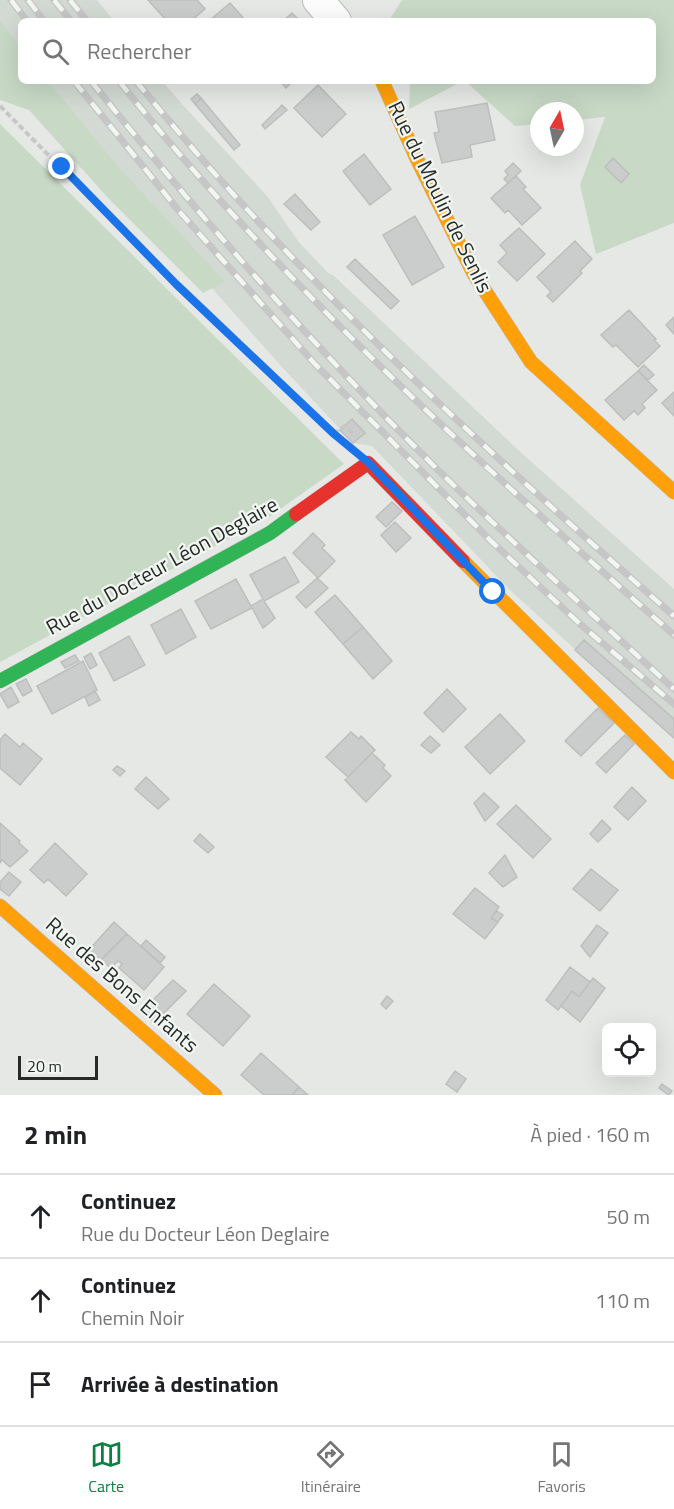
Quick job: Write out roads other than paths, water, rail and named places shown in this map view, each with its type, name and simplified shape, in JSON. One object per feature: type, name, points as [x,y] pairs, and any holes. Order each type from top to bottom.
[{"type":"street","points":[[318,0],[333,18]]},
{"type":"street","name":"Rue du Moulin de Senlis","points":[[383,84],[417,159],[474,274],[531,362],[674,492]]},
{"type":"street","name":"Rue du Docteur Léon Deglaire","points":[[0,681],[270,533],[369,463],[493,592],[674,772]]},
{"type":"street","name":"Rue des Bons Enfants","points":[[0,906],[215,1095]]},
{"type":"railway","points":[[11,0],[25,18]]},
{"type":"railway","points":[[28,0],[42,18]]},
{"type":"railway","points":[[54,0],[69,18]]},
{"type":"railway","points":[[70,0],[85,18]]},
{"type":"railway","points":[[76,84],[179,211],[315,364],[490,540],[580,624],[674,704]]},
{"type":"railway","points":[[93,84],[173,182],[259,280],[392,424],[555,581],[674,689]]},
{"type":"railway","points":[[121,84],[247,230],[384,370],[455,438],[674,635]]},
{"type":"railway","points":[[139,84],[197,154],[326,293],[532,490],[674,616]]}]
